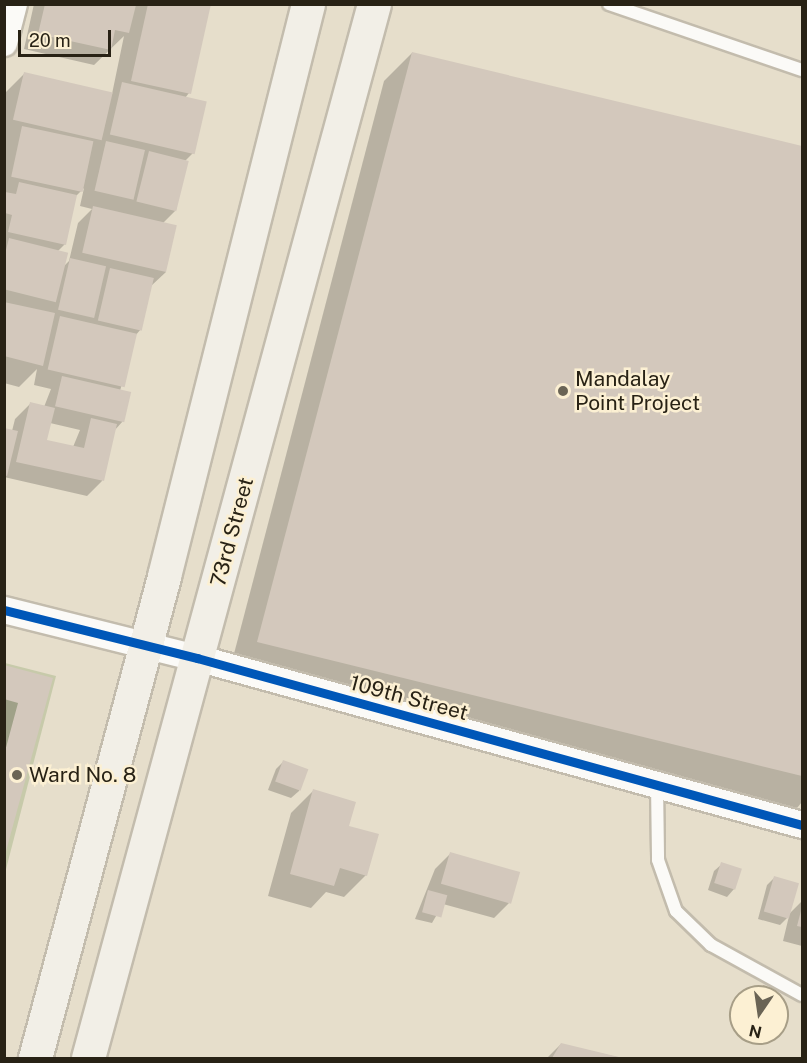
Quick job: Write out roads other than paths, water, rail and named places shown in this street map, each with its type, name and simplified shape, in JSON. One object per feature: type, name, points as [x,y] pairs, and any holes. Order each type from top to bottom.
[{"type":"main road","points":[[35,1059],[145,646],[308,4]]},
{"type":"main road","name":"73rd Street","points":[[88,1059],[374,4]]},
{"type":"street","points":[[4,43],[14,4]]},
{"type":"street","name":"109th Street","points":[[4,610],[197,658],[802,825]]},
{"type":"lane","points":[[609,4],[802,70]]},
{"type":"lane","points":[[657,784],[658,860],[676,911],[711,945],[802,995]]},
{"type":"place","name":"Mandalay Point Project","points":[[563,391]]},
{"type":"place","name":"Ward No. 8","points":[[17,775]]}]
